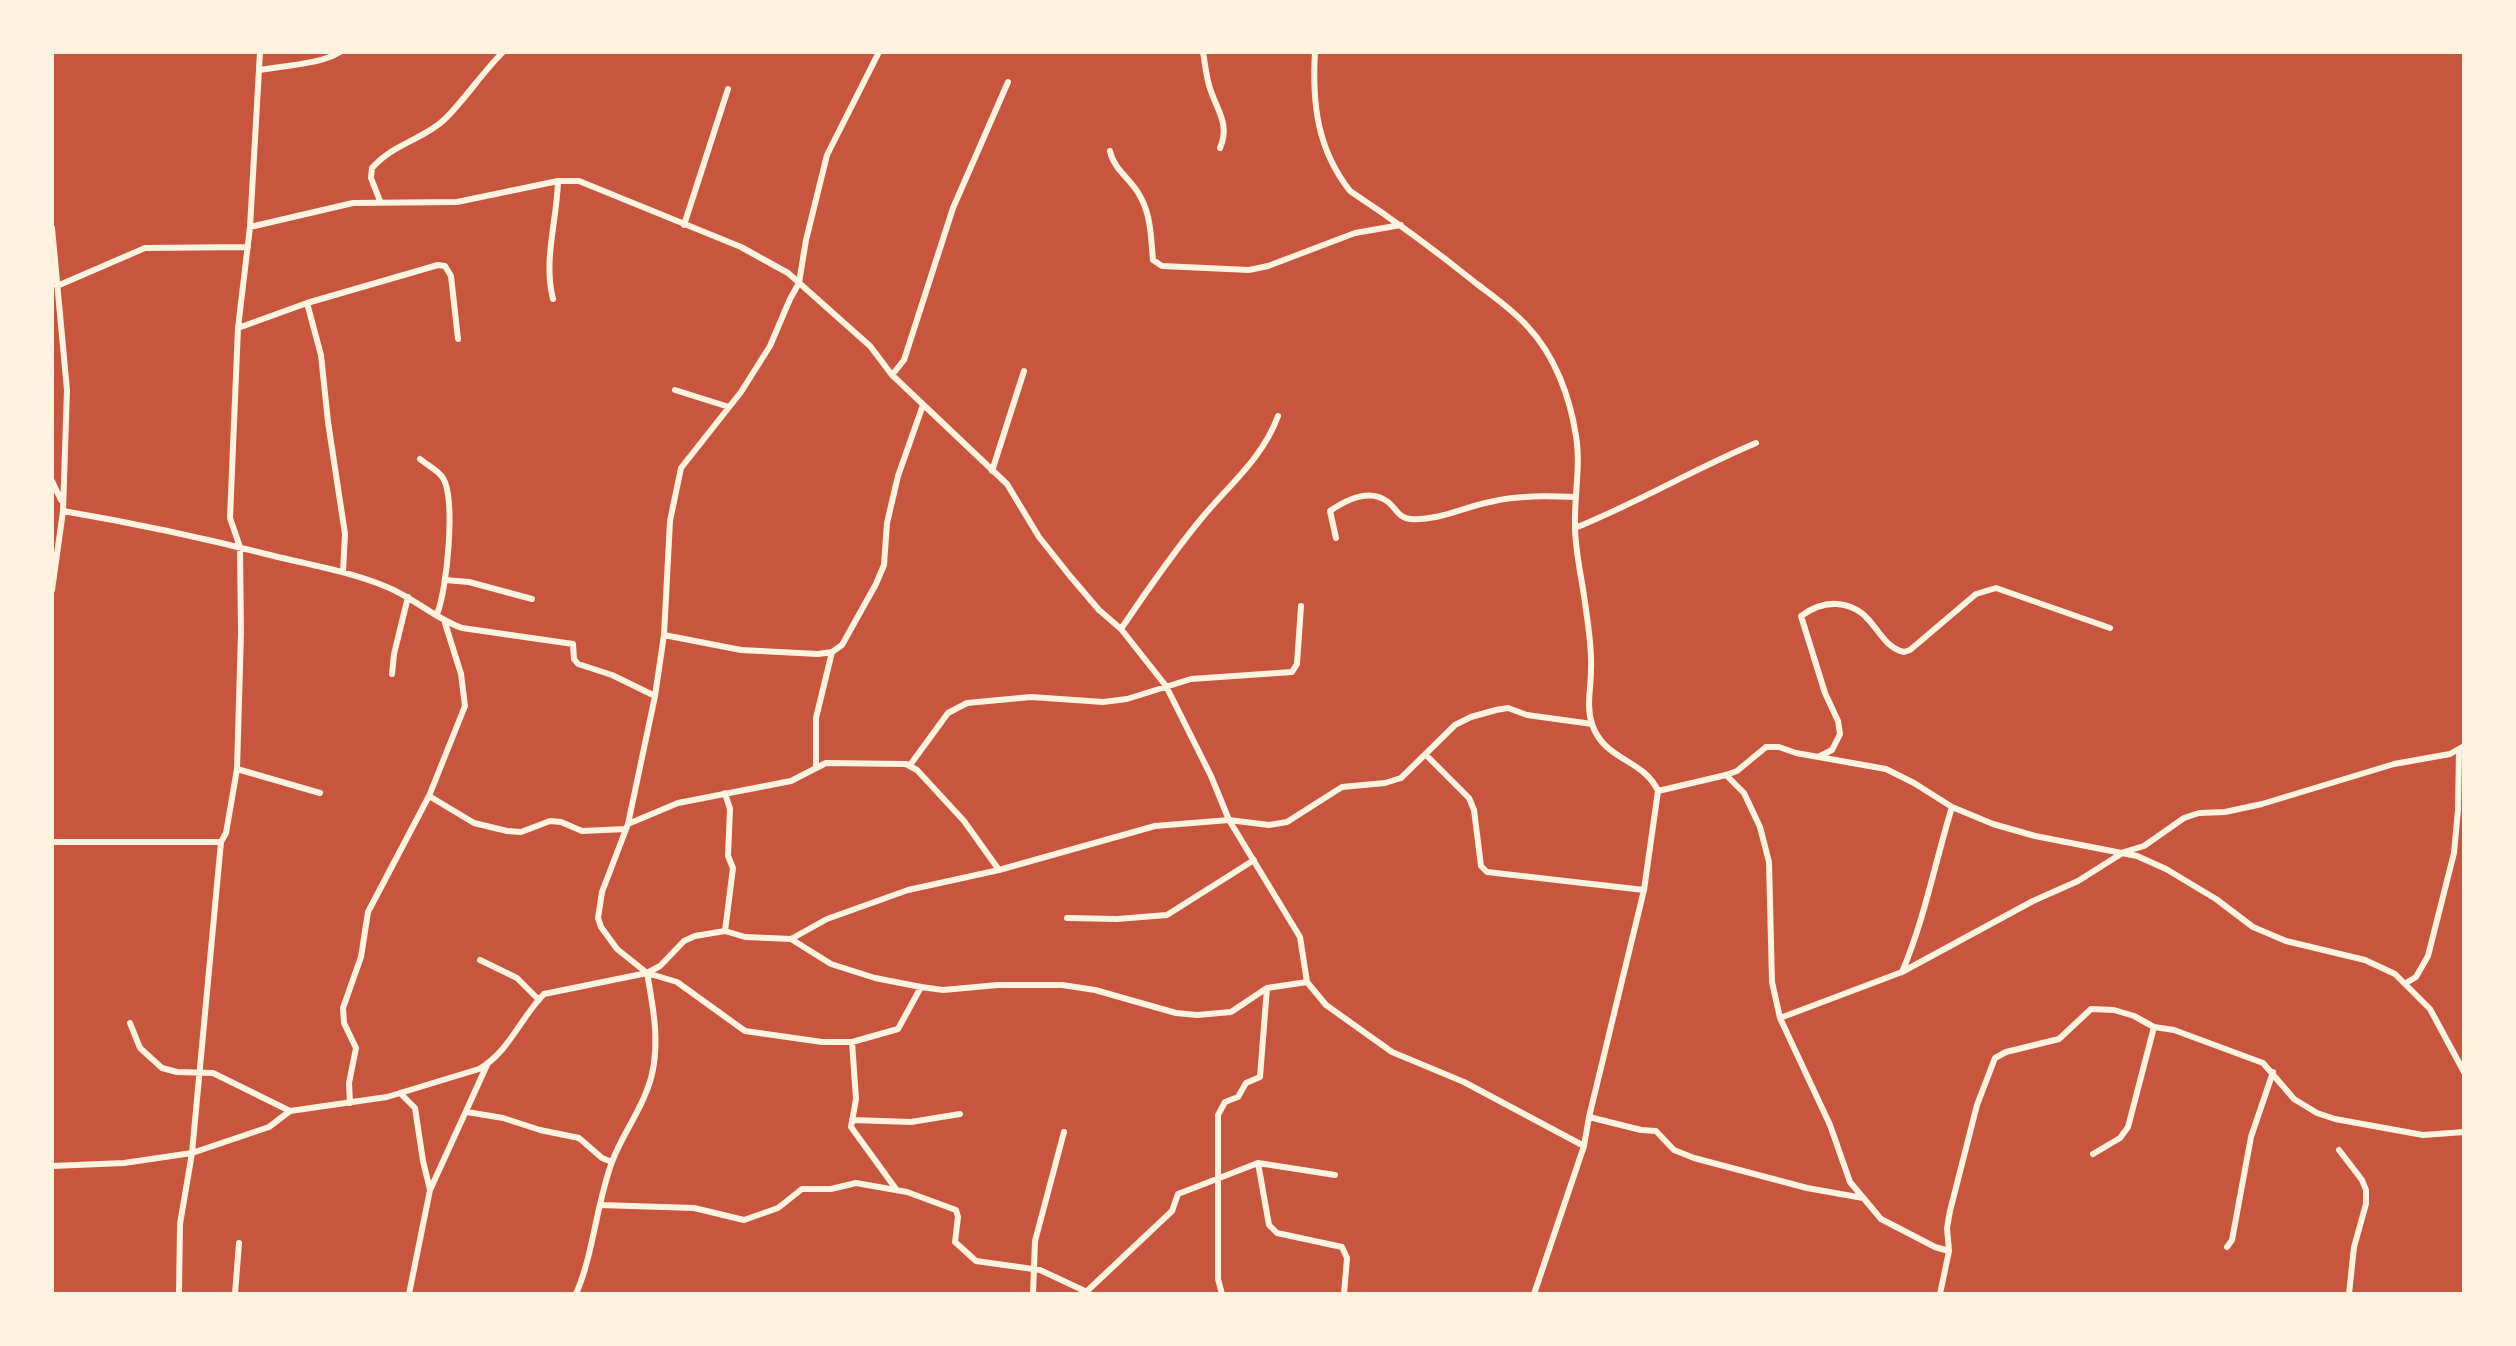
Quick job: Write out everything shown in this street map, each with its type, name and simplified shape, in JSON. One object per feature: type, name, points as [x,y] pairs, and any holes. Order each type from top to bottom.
[{"type":"street","points":[[179,1294],[180,1224],[192,1153],[221,842],[226,833],[237,769],[240,547],[230,518],[238,328],[250,227],[260,52]]},
{"type":"street","points":[[260,70],[305,65],[340,52]]},
{"type":"street","points":[[380,201],[371,178],[372,168],[402,143],[430,131],[446,118],[483,71],[503,52]]},
{"type":"street","points":[[879,52],[827,155],[799,283],[770,346],[729,407],[681,468],[670,521],[664,635],[655,696],[627,826],[602,892],[598,918],[617,949],[647,973],[677,982],[745,1031],[822,1042],[852,1042],[900,1027],[921,987]]},
{"type":"street","points":[[1203,52],[1209,86],[1225,127],[1220,148]]},
{"type":"street","points":[[1315,52],[1313,87],[1317,124],[1329,159],[1350,191],[1401,225],[1510,310],[1529,328],[1558,373],[1570,403],[1577,450],[1575,528],[1589,635],[1589,707],[1592,724],[1599,740],[1616,756],[1644,772],[1654,781],[1658,791],[1644,890],[1584,1146],[1534,1294]]},
{"type":"street","points":[[892,375],[904,360],[953,208],[1008,82]]},
{"type":"street","points":[[684,225],[728,89]]},
{"type":"street","points":[[1110,151],[1116,167],[1141,196],[1153,260],[1162,266],[1249,270],[1268,266],[1355,233],[1401,225]]},
{"type":"street","points":[[250,227],[353,203],[457,202],[558,181],[579,181],[741,247],[788,273],[870,346],[892,375],[1013,492],[1039,537],[1099,610],[1121,629],[1166,686],[1229,820],[1300,937],[1307,982],[1326,1005],[1392,1052],[1464,1082],[1584,1146]]},
{"type":"street","points":[[553,299],[549,282],[550,244],[557,208],[558,181]]},
{"type":"street","points":[[52,228],[67,390],[62,507],[52,590]]},
{"type":"street","points":[[57,286],[145,248],[248,247]]},
{"type":"street","points":[[238,328],[307,303],[438,265],[445,266],[451,276],[458,339]]},
{"type":"street","points":[[307,303],[321,355],[345,534],[343,572]]},
{"type":"street","points":[[992,471],[1024,371]]},
{"type":"street","points":[[675,390],[729,407]]},
{"type":"street","points":[[816,767],[816,718],[832,652],[847,638],[884,565],[887,523],[895,488],[923,405]]},
{"type":"street","points":[[1121,629],[1199,520],[1255,457],[1271,434],[1278,416]]},
{"type":"street","points":[[1575,528],[1610,514],[1705,464],[1756,443]]},
{"type":"street","points":[[420,459],[442,475],[449,491],[445,580],[437,614]]},
{"type":"street","points":[[52,481],[62,507]]},
{"type":"street","points":[[1336,538],[1330,511],[1358,497],[1384,499],[1398,514],[1409,520],[1505,498],[1576,497]]},
{"type":"street","points":[[62,507],[343,572],[408,597],[437,614],[445,623],[461,674],[465,706],[429,796],[390,865],[365,922],[361,957],[343,1008],[344,1023],[356,1048],[349,1083],[350,1103]]},
{"type":"street","points":[[445,580],[469,582],[532,599]]},
{"type":"street","points":[[1819,756],[1832,750],[1840,734],[1801,616],[1809,610],[1835,604],[1855,608],[1869,618],[1894,648],[1904,652],[1976,594],[1996,588],[2110,628]]},
{"type":"street","points":[[392,674],[408,597]]},
{"type":"street","points":[[910,765],[942,720],[957,706],[1019,697],[1103,702],[1127,699],[1191,679],[1292,672],[1297,664],[1301,606]]},
{"type":"street","points":[[445,623],[573,644],[574,659],[578,664],[612,675],[655,696]]},
{"type":"street","points":[[664,635],[741,650],[832,652]]},
{"type":"street","points":[[791,939],[827,919],[863,908],[898,892],[999,870],[1155,826],[1229,820],[1269,825],[1287,822],[1342,787],[1385,783],[1401,778],[1455,725],[1496,710],[1508,708],[1527,715],[1592,724]]},
{"type":"street","points":[[1658,791],[1737,771],[1766,747],[1886,769],[1952,807],[1993,824],[2035,836],[2124,852],[2166,869],[2216,899],[2253,927],[2286,941],[2365,960],[2395,974],[2430,1009],[2464,1072]]},
{"type":"street","points":[[1780,1018],[1902,972],[2033,901],[2078,881],[2124,852],[2144,846],[2184,818],[2262,804],[2394,764],[2450,754],[2461,748]]},
{"type":"street","points":[[2406,983],[2416,977],[2428,956],[2451,867],[2461,748]]},
{"type":"street","points":[[1426,755],[1469,798],[1474,810],[1481,866],[1487,872],[1644,890]]},
{"type":"street","points":[[429,796],[474,823],[507,831],[521,832],[550,821],[582,831],[627,826],[678,803],[791,781],[831,762],[910,765],[964,821],[999,870]]},
{"type":"street","points":[[237,769],[320,793]]},
{"type":"street","points":[[1726,775],[1744,793],[1760,827],[1769,862],[1772,982],[1780,1018],[1830,1125],[1850,1182],[1881,1219],[1949,1251]]},
{"type":"street","points":[[725,793],[730,809],[728,856],[733,868],[725,931]]},
{"type":"street","points":[[1902,972],[1925,913],[1932,873],[1952,807]]},
{"type":"street","points":[[52,842],[221,842]]},
{"type":"street","points":[[1067,918],[1117,919],[1167,915],[1254,860]]},
{"type":"street","points":[[409,1294],[430,1190],[487,1065],[515,1034],[539,1000],[551,991],[647,973],[660,966],[684,941],[695,936],[725,931],[745,937],[791,939],[831,964],[875,978],[921,987],[943,990],[998,985],[1062,985],[1105,992],[1176,1013],[1197,1015],[1231,1012],[1267,988],[1307,982]]},
{"type":"street","points":[[480,960],[517,978],[539,1000]]},
{"type":"street","points":[[576,1294],[587,1263],[612,1162],[648,1089],[652,1073],[655,1029],[647,973]]},
{"type":"street","points":[[1222,1294],[1218,1279],[1218,1115],[1225,1102],[1238,1097],[1246,1083],[1256,1080],[1261,1073],[1267,988]]},
{"type":"street","points":[[1940,1294],[1949,1251],[1947,1228],[1950,1211],[1988,1072],[1999,1054],[2059,1039],[2091,1009],[2114,1010],[2134,1016],[2154,1027],[2174,1030],[2263,1063],[2294,1099],[2317,1113],[2335,1119],[2423,1135],[2464,1132]]},
{"type":"street","points":[[130,1023],[140,1048],[162,1068],[221,1076],[290,1111]]},
{"type":"street","points":[[2093,1154],[2120,1138],[2128,1127],[2154,1027]]},
{"type":"street","points":[[852,1042],[856,1099],[852,1120],[854,1132],[896,1189]]},
{"type":"street","points":[[52,1166],[124,1163],[192,1153],[269,1127],[290,1111],[400,1093],[487,1065]]},
{"type":"street","points":[[2227,1247],[2232,1240],[2251,1137],[2273,1072]]},
{"type":"street","points":[[400,1093],[415,1108],[430,1190]]},
{"type":"street","points":[[467,1112],[579,1138],[602,1158],[612,1162]]},
{"type":"street","points":[[852,1120],[911,1122],[960,1114]]},
{"type":"street","points":[[1589,1117],[1656,1131],[1674,1150],[1694,1158],[1807,1188],[1863,1198]]},
{"type":"street","points":[[1033,1294],[1035,1241],[1064,1132]]},
{"type":"street","points":[[2339,1150],[2355,1169],[2366,1190],[2366,1204],[2354,1247],[2349,1294]]},
{"type":"street","points":[[600,1205],[694,1208],[744,1220],[778,1208],[796,1192],[807,1188],[831,1189],[856,1183],[896,1189],[956,1210],[955,1242],[968,1256],[986,1264],[1047,1273],[1085,1293],[1172,1211],[1178,1194],[1258,1163],[1335,1175]]},
{"type":"street","points":[[1258,1163],[1269,1225],[1277,1233],[1342,1247],[1347,1258],[1344,1294]]},
{"type":"street","points":[[235,1294],[239,1243]]}]
